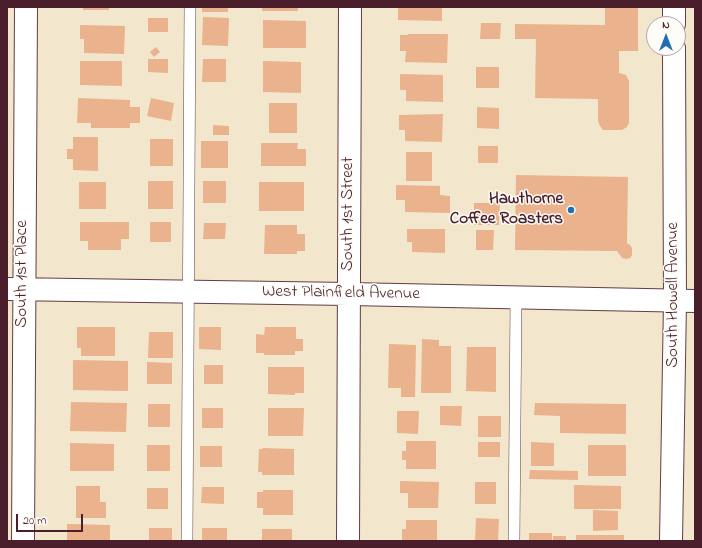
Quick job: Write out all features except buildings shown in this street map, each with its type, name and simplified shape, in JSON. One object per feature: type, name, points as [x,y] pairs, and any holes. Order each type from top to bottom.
[{"type":"street","name":"South 1st Place","points":[[23,541],[15,290],[26,7]]},
{"type":"street","name":"South 1st Street","points":[[348,541],[350,7]]},
{"type":"street","name":"South Howell Avenue","points":[[671,541],[685,301],[674,56]]},
{"type":"street","name":"West Plainfield Avenue","points":[[15,290],[349,294],[685,301]]},
{"type":"lane","points":[[187,541],[190,7]]},
{"type":"lane","points":[[514,541],[516,297]]},
{"type":"place","name":"Hawthorne Coffee Roasters","points":[[571,210]]}]
